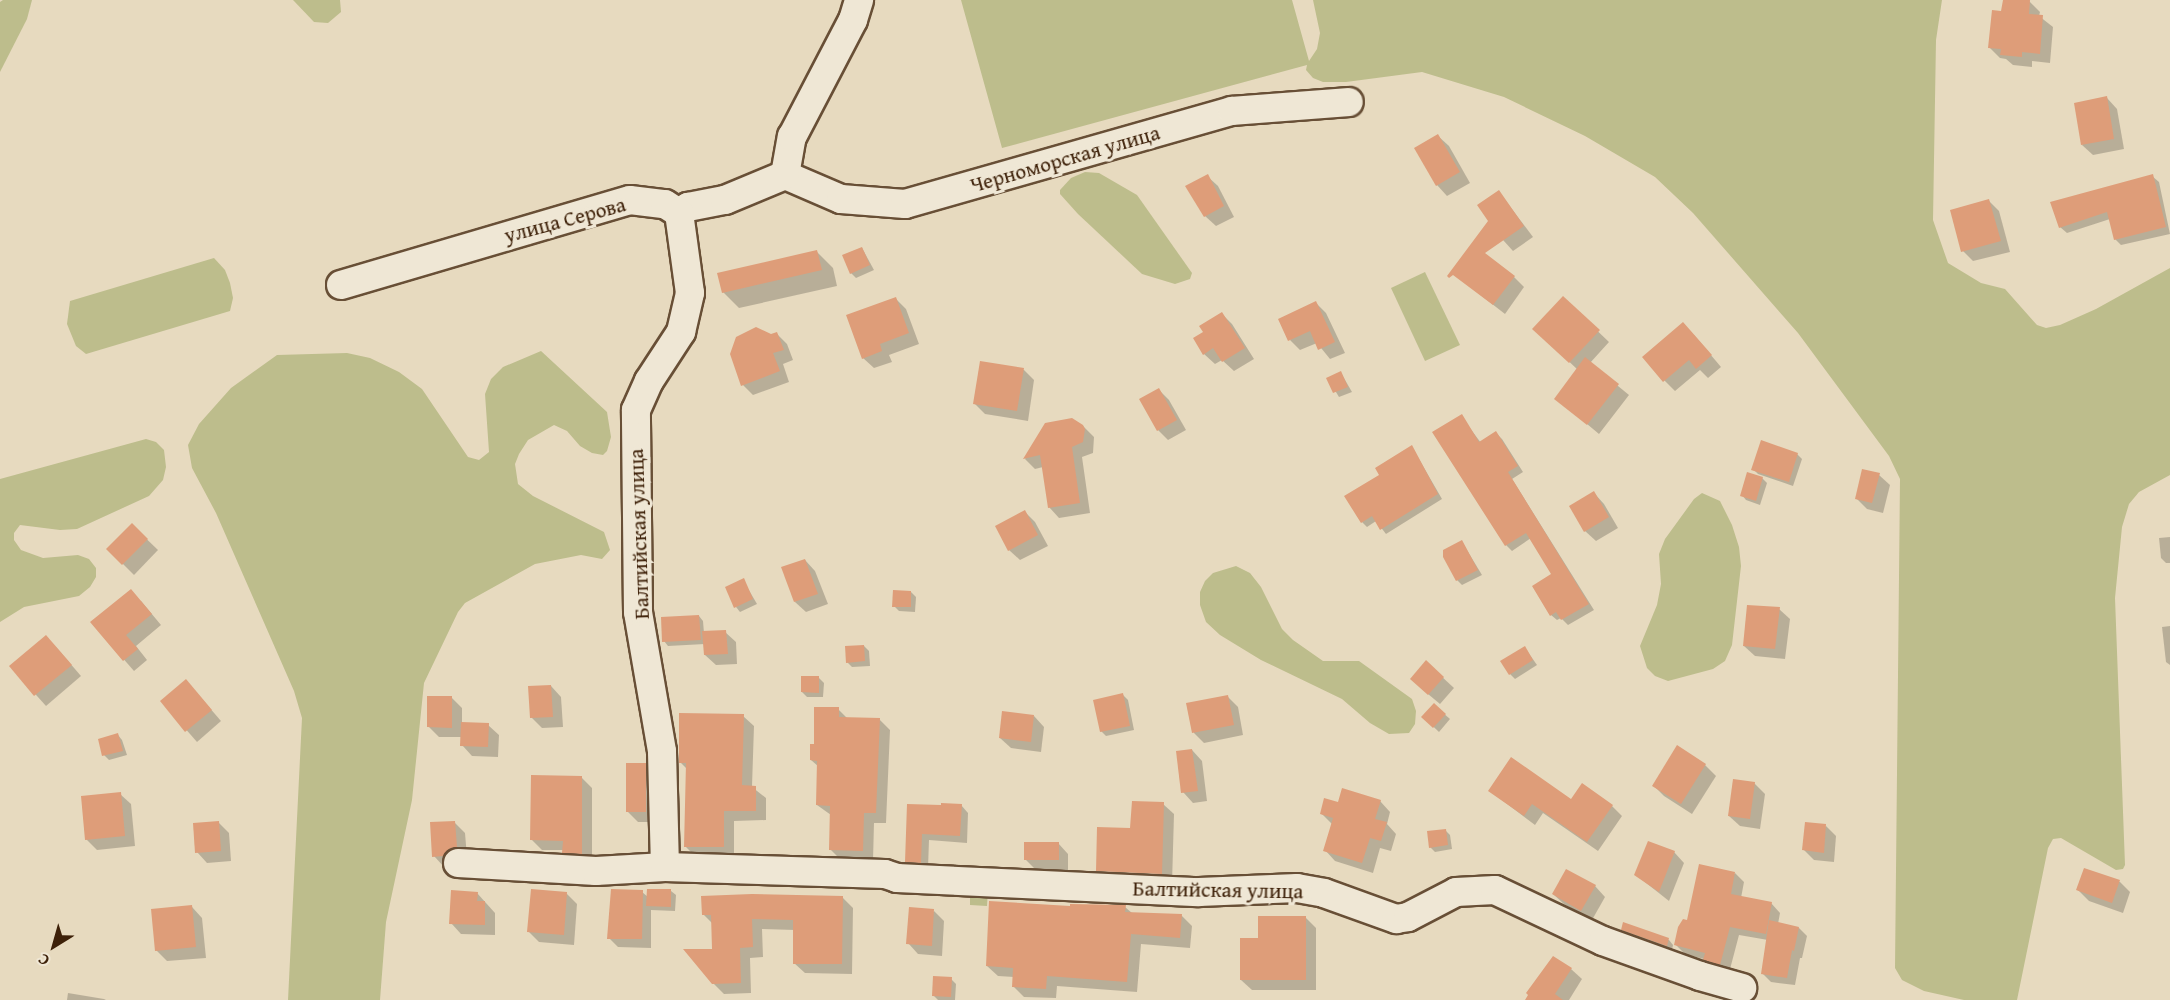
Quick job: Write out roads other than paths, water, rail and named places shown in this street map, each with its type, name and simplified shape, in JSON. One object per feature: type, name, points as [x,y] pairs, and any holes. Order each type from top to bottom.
[{"type":"street","points":[[678,213],[688,207],[725,200],[785,175],[792,137],[850,26],[859,0]]},
{"type":"street","name":"Черноморская улица","points":[[785,175],[841,199],[905,204],[1232,111],[1349,102]]},
{"type":"street","name":"улица Серова","points":[[341,285],[630,201],[665,204],[678,213]]},
{"type":"street","name":"Балтийская улица","points":[[665,867],[662,751],[638,612],[636,410],[649,381],[681,332],[690,293],[678,213]]},
{"type":"street","name":"Балтийская улица","points":[[459,863],[596,871],[665,867],[885,874],[897,878],[1199,892],[1297,888],[1324,893],[1396,919],[1408,917],[1456,892],[1495,890],[1604,941],[1724,984],[1742,988]]}]
